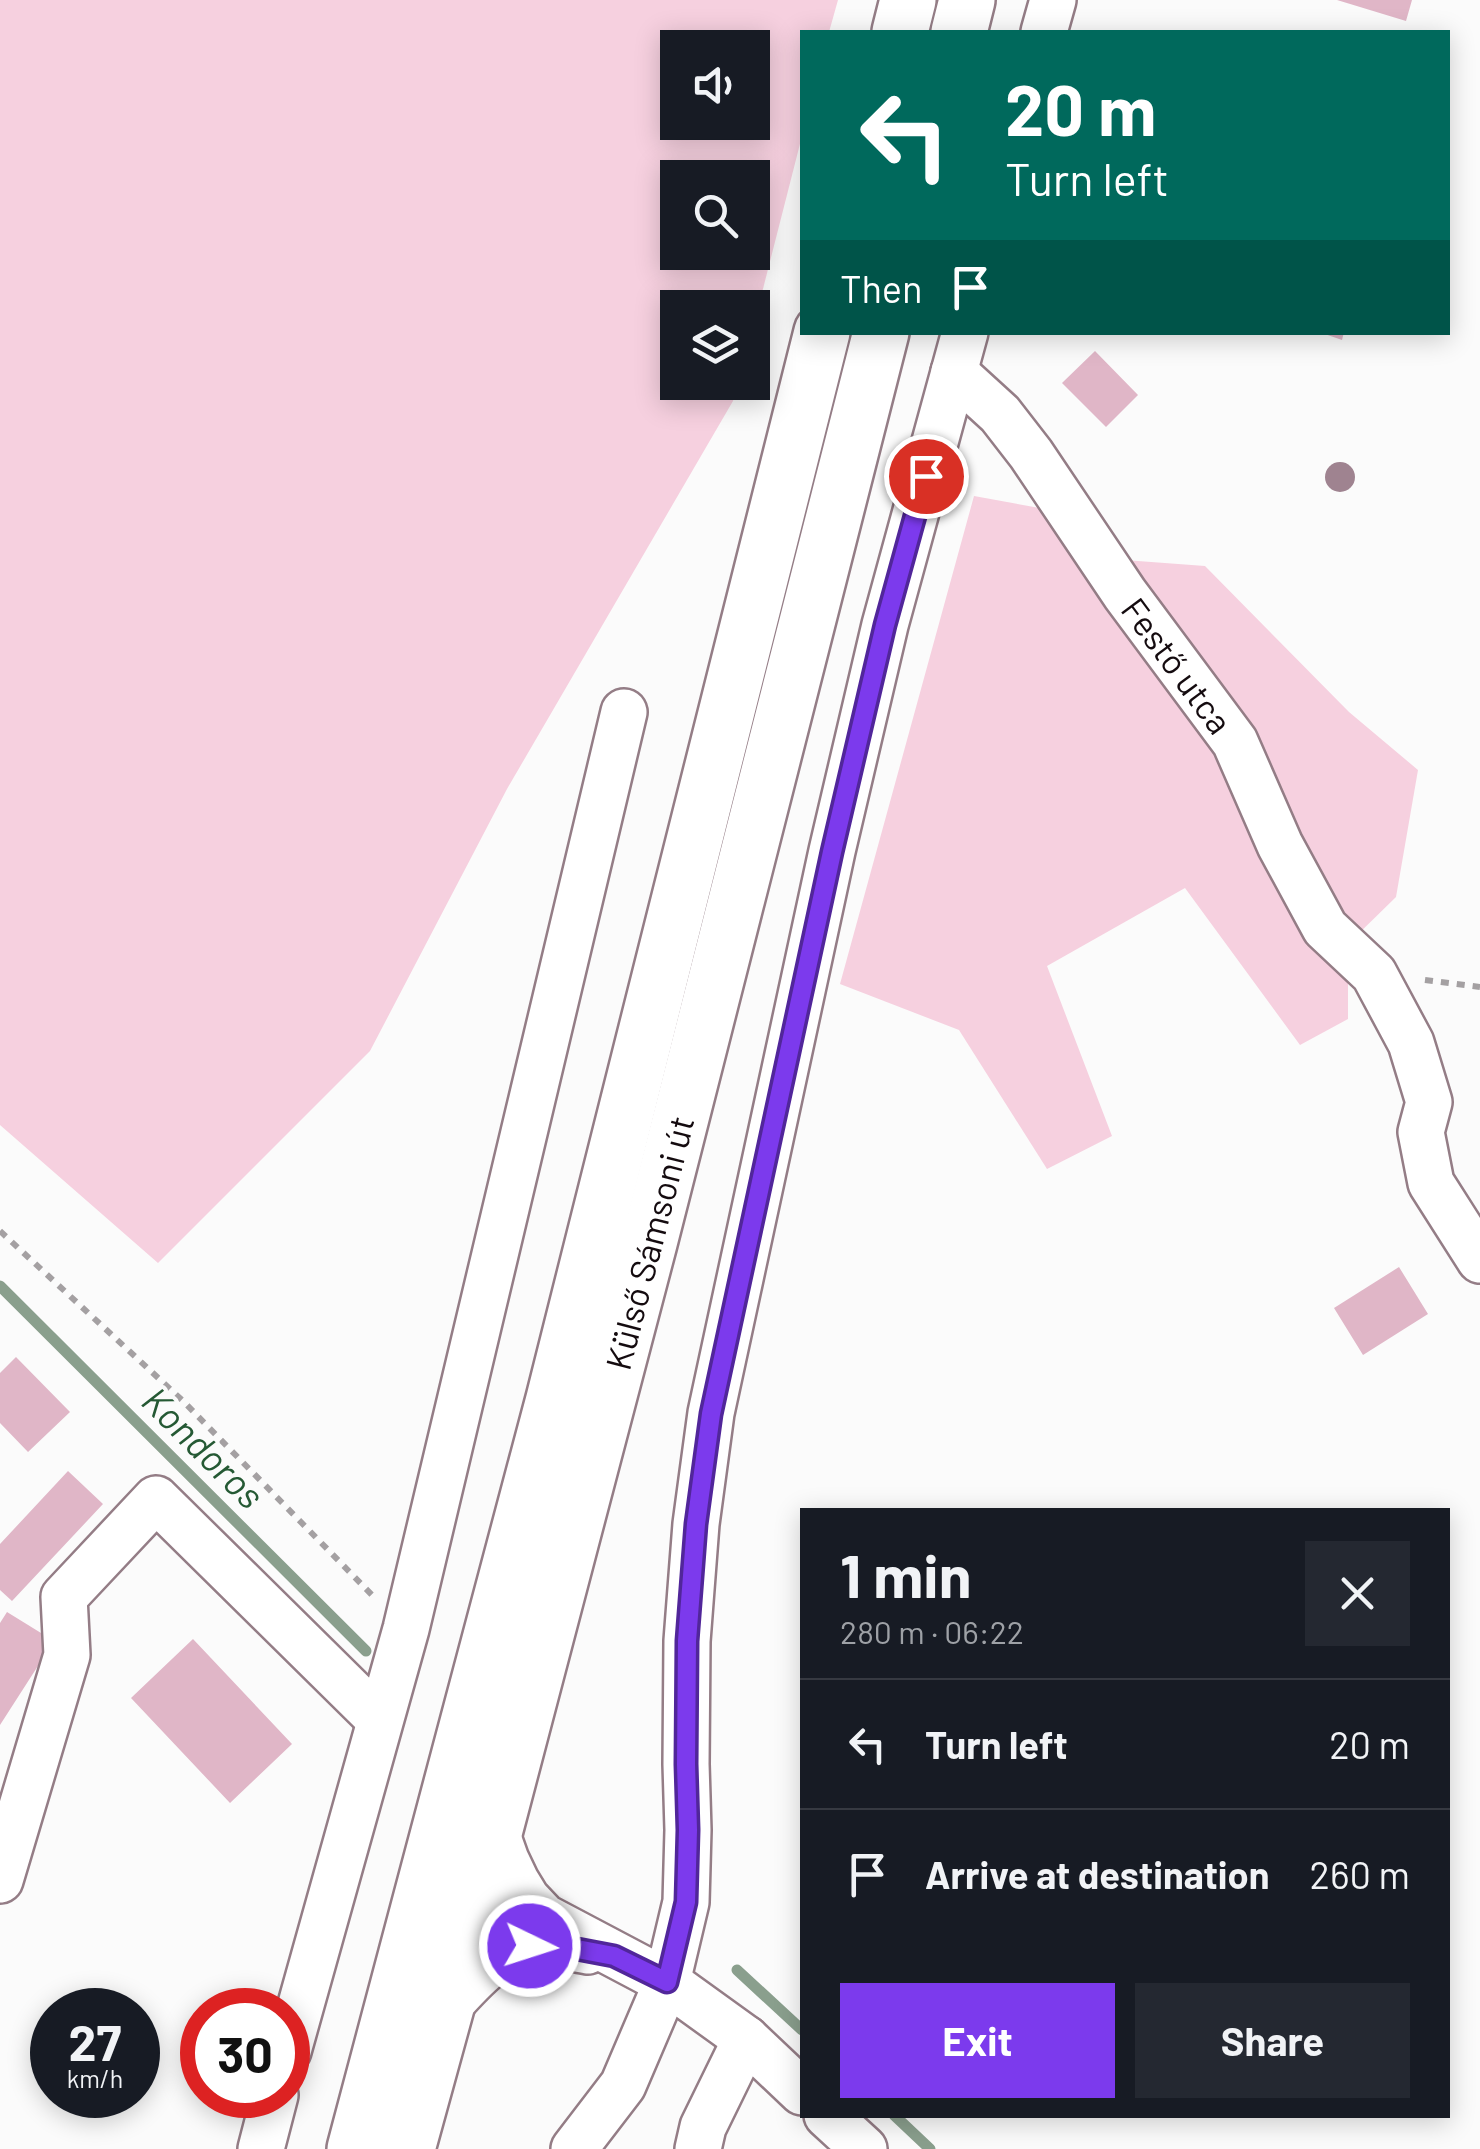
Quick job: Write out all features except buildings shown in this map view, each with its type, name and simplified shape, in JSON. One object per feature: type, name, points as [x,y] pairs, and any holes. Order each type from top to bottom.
[{"type":"main road","points":[[900,30],[908,0]]},
{"type":"main road","points":[[959,30],[967,0]]},
{"type":"main road","name":"Külső Sámsoni út","points":[[355,2149],[554,1399],[821,335]]},
{"type":"main road","name":"Külső Sámsoni út","points":[[407,2149],[649,1243],[880,335]]},
{"type":"street","points":[[1045,30],[1053,0]]},
{"type":"street","points":[[574,2149],[623,2085],[667,1982],[686,1902],[687,1641],[696,1524],[711,1414],[885,625],[959,352]]},
{"type":"street","name":"Festő utca","points":[[959,352],[1125,594],[1235,742],[1280,845],[1325,928],[1374,974],[1412,1043],[1430,1102],[1421,1132],[1430,1183],[1480,1260]]},
{"type":"street","points":[[305,1988],[406,1629],[624,712]]},
{"type":"street","points":[[0,1880],[67,1656],[64,1596],[156,1500],[379,1719]]},
{"type":"street","points":[[495,1828],[516,1881],[544,1917],[667,1982],[746,2039],[800,2090]]},
{"type":"street","points":[[444,2012],[472,1980],[506,1954],[530,1946],[556,1945],[614,1956]]},
{"type":"street","points":[[698,2149],[746,2039]]},
{"type":"street","points":[[260,2149],[269,2118]]},
{"type":"street","points":[[830,2118],[864,2149]]},
{"type":"path","points":[[0,1231],[184,1402],[406,1629]]},
{"type":"shaded area","points":[[0,0],[838,0],[830,30],[800,30],[800,144],[770,261],[770,160],[660,160],[660,270],[768,270],[763,290],[660,290],[660,400],[733,401],[507,789],[370,1051],[158,1263],[0,1125]]},
{"type":"shaded area","points":[[974,496],[1067,513],[1111,559],[1205,566],[1349,712],[1418,770],[1396,897],[1348,944],[1348,1019],[1300,1045],[1185,888],[1047,966],[1112,1136],[1047,1169],[959,1030],[840,984]]},
{"type":"waterway","name":"Kondoros","points":[[0,1286],[366,1651]]},
{"type":"waterway","name":"Kondoros","points":[[737,1970],[800,2028]]},
{"type":"waterway","name":"Kondoros","points":[[897,2118],[930,2149]]},
{"type":"route","points":[[530,1946],[556,1945],[614,1956],[667,1982],[686,1902],[687,1641],[696,1524],[711,1414],[832,852],[885,625],[926,476]]}]
